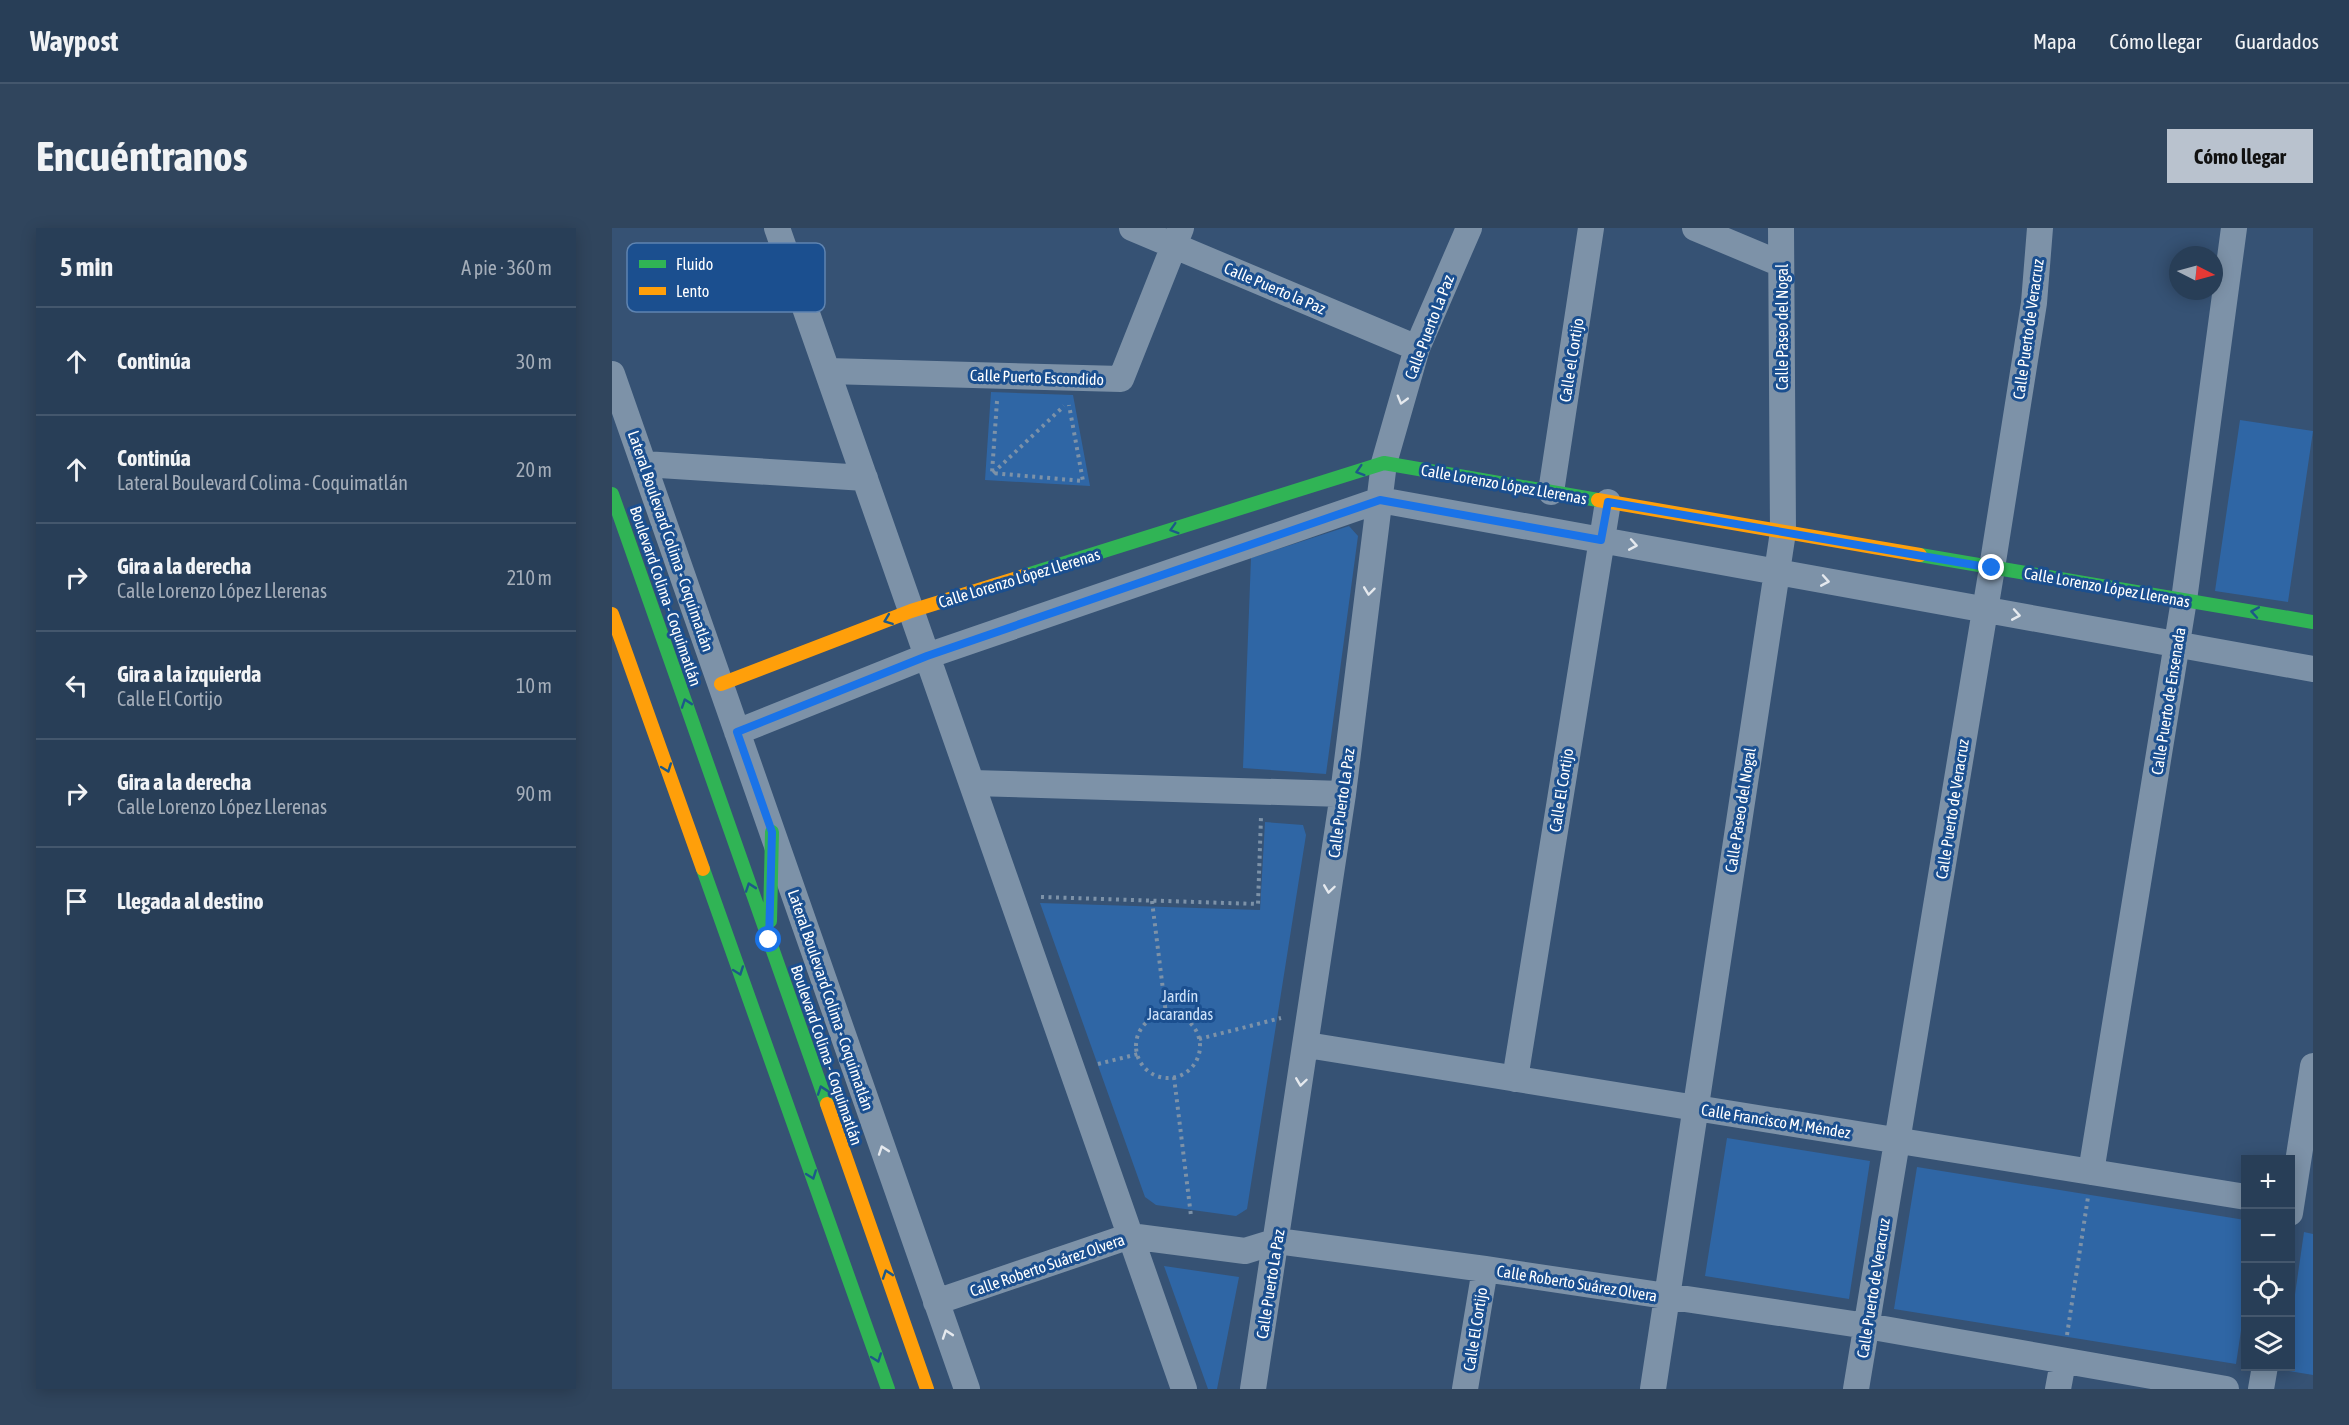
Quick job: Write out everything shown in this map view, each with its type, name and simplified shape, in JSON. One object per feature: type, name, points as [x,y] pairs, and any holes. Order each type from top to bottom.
[{"type":"main road","name":"Calle Lorenzo López Llerenas","points":[[721,684],[911,611],[1384,463],[2313,622]]},
{"type":"main road","name":"Boulevard Colima - Coquimatlán","points":[[612,494],[927,1389]]},
{"type":"main road","points":[[612,614],[888,1389]]},
{"type":"main road","points":[[769,940],[772,832]]},
{"type":"street","points":[[777,228],[782,243]]},
{"type":"street","name":"Calle Puerto la Paz","points":[[1132,228],[1178,237],[1418,348]]},
{"type":"street","name":"Calle Puerto La Paz","points":[[1253,1389],[1307,1045],[1343,794],[1384,463],[1418,348],[1469,228]]},
{"type":"street","name":"Calle el Cortijo","points":[[1551,492],[1591,228]]},
{"type":"street","points":[[1695,228],[1781,264]]},
{"type":"street","name":"Calle Paseo del Nogal","points":[[1653,1389],[1783,532],[1781,228]]},
{"type":"street","name":"Calle Puerto de Veracruz","points":[[1856,1389],[2034,303],[2040,228]]},
{"type":"street","name":"Calle Puerto de Ensenada","points":[[2091,1173],[2184,600],[2234,228]]},
{"type":"street","name":"Calle Puerto Escondido","points":[[828,371],[1121,379],[1178,237]]},
{"type":"street","points":[[807,312],[1184,1389]]},
{"type":"street","name":"Lateral Boulevard Colima - Coquimatlán","points":[[612,374],[967,1389]]},
{"type":"street","points":[[644,464],[865,478]]},
{"type":"street","points":[[737,732],[927,656],[1380,500],[2313,669]]},
{"type":"street","name":"Calle El Cortijo","points":[[1515,1079],[1608,502]]},
{"type":"street","points":[[972,783],[1343,794]]},
{"type":"street","name":"Calle Francisco M. Méndez","points":[[1307,1045],[2241,1196]]},
{"type":"street","points":[[2296,1208],[2313,1066]]},
{"type":"street","name":"Calle Roberto Suárez Olvera","points":[[936,1302],[1130,1236],[1245,1251],[1277,1241],[1485,1269],[1867,1326],[2226,1389]]},
{"type":"street","name":"Calle El Cortijo","points":[[1465,1389],[1485,1269]]},
{"type":"street","points":[[2058,1389],[2063,1362]]},
{"type":"street","points":[[2261,1389],[2264,1371]]},
{"type":"path","points":[[992,473],[999,375]]},
{"type":"path","points":[[1069,401],[1083,481],[992,473],[1043,425],[1069,401]]},
{"type":"path","points":[[1037,897],[1258,904],[1261,813]]},
{"type":"path","points":[[1152,901],[1166,1014]]},
{"type":"path","points":[[1166,1014],[1181,1017],[1190,1022],[1199,1039],[1197,1061],[1190,1069],[1174,1077],[1160,1076],[1150,1072],[1142,1064],[1138,1054],[1137,1044],[1144,1025],[1152,1018],[1166,1014]]},
{"type":"path","points":[[1199,1039],[1285,1017]]},
{"type":"path","points":[[1087,1066],[1138,1054]]},
{"type":"path","points":[[1174,1077],[1191,1219]]},
{"type":"path","points":[[2063,1362],[2091,1173]]},
{"type":"green space","points":[[991,392],[1073,395],[1090,486],[985,480]]},
{"type":"green space","points":[[2240,420],[2313,431],[2288,602],[2215,591]]},
{"type":"green space","points":[[1349,526],[1358,536],[1326,774],[1243,768],[1251,558]]},
{"type":"green space","name":"Jardín Jacarandas","points":[[1265,822],[1303,825],[1306,835],[1247,1209],[1236,1216],[1156,1205],[1145,1197],[1040,903],[1260,910]]},
{"type":"green space","points":[[1727,1138],[1870,1161],[1849,1299],[1705,1276]]},
{"type":"green space","points":[[1917,1167],[2241,1219],[2241,1331],[2236,1364],[1894,1309]]},
{"type":"green space","points":[[2304,1232],[2313,1234],[2313,1375],[2289,1371],[2295,1371],[2295,1294]]},
{"type":"green space","points":[[1164,1266],[1239,1277],[1217,1389],[1208,1389]]},
{"type":"traffic: fast","points":[[1027,575],[1384,463],[1598,500]]},
{"type":"traffic: fast","points":[[612,494],[827,1104]]},
{"type":"traffic: fast","points":[[1920,555],[2313,622]]},
{"type":"traffic: fast","points":[[770,921],[772,832]]},
{"type":"traffic: fast","points":[[703,869],[888,1389]]},
{"type":"traffic: slow","points":[[1598,500],[1920,555]]},
{"type":"traffic: slow","points":[[721,684],[911,611],[1027,575]]},
{"type":"traffic: slow","points":[[612,614],[703,869]]},
{"type":"traffic: slow","points":[[827,1104],[927,1389]]},
{"type":"route","points":[[769,940],[772,832],[737,732],[927,656],[1380,500],[1601,540],[1608,502],[1992,568]]}]
